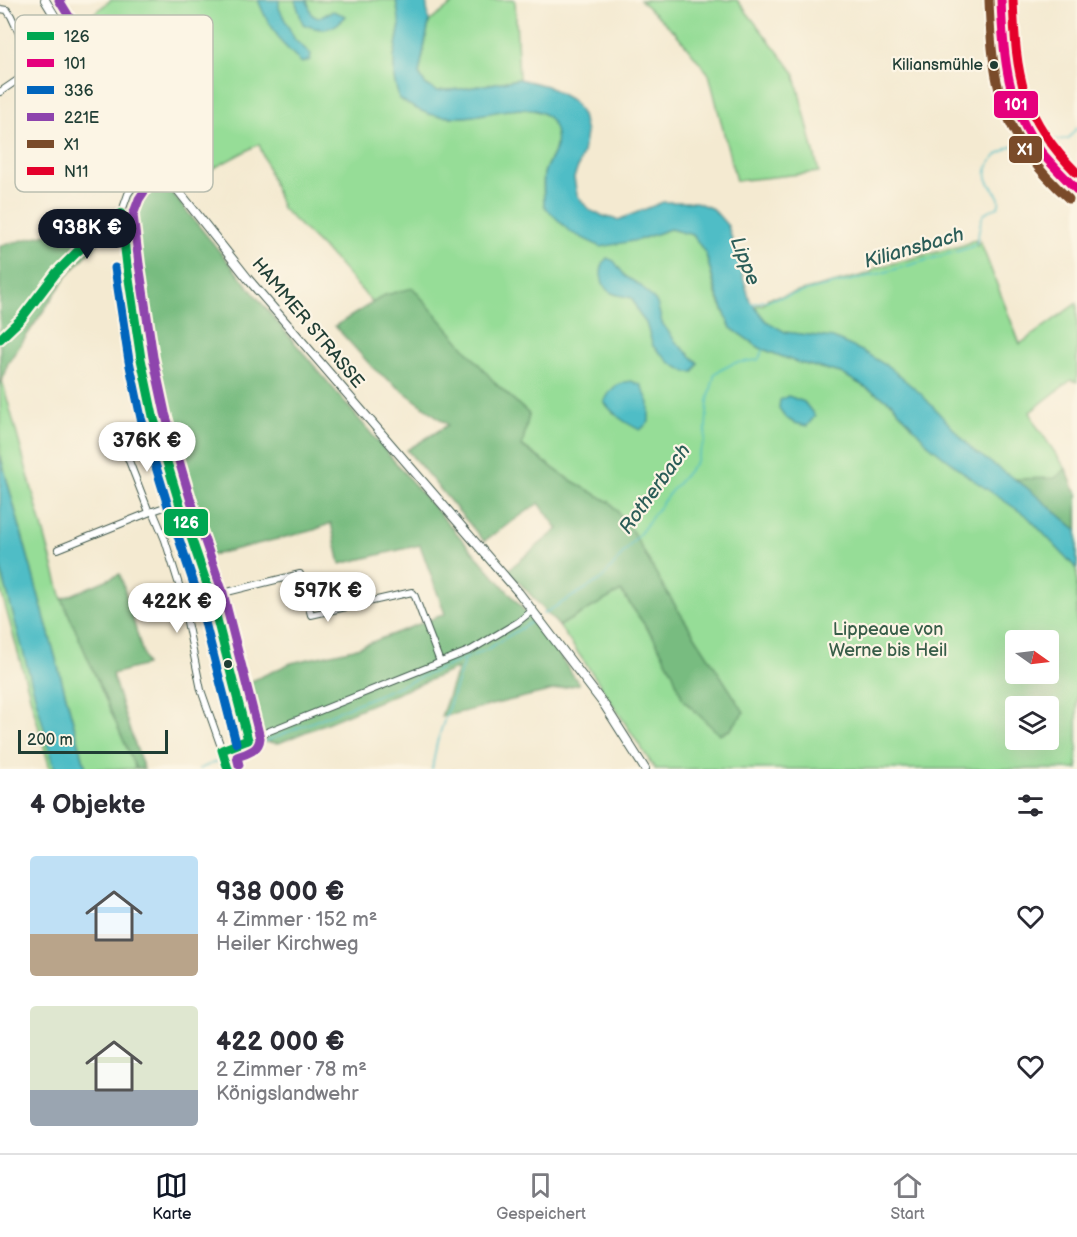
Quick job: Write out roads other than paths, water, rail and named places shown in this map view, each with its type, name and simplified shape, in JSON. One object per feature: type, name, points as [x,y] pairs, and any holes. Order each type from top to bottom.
[{"type":"main road","name":"HAMMER STRASSE","points":[[45,0],[54,15]]},
{"type":"main road","points":[[1001,0],[1003,49],[1011,93],[1023,124],[1039,148],[1077,190]]},
{"type":"main road","name":"HAMMER STRASSE","points":[[179,192],[249,280],[532,610],[605,706],[645,769]]},
{"type":"street","points":[[0,9],[7,10],[15,25]]},
{"type":"street","points":[[0,92],[15,82]]},
{"type":"street","points":[[129,192],[121,214],[141,359],[153,416],[211,596],[248,740]]},
{"type":"street","points":[[0,339],[21,319],[56,273],[121,214]]},
{"type":"street","points":[[122,443],[165,540],[180,588],[201,690],[228,769]]},
{"type":"street","points":[[58,549],[179,502]]},
{"type":"street","points":[[211,596],[300,574],[311,615],[412,592],[440,662]]},
{"type":"street","points":[[222,750],[480,645],[532,610]]},
{"type":"water","points":[[258,0],[279,0],[279,8],[295,40],[311,54],[310,60],[302,63],[282,43]]},
{"type":"water","points":[[295,0],[307,0],[312,15],[318,18],[333,11],[346,16],[327,29],[303,24]]},
{"type":"water","points":[[396,0],[426,0],[429,22],[419,74],[425,84],[436,91],[519,79],[547,86],[573,101],[582,115],[586,133],[583,153],[574,178],[577,195],[589,210],[618,220],[663,202],[696,202],[713,209],[728,226],[750,301],[766,321],[785,332],[833,338],[889,367],[921,394],[974,451],[1026,487],[1077,530],[1077,569],[1028,517],[969,477],[928,444],[891,402],[841,373],[796,362],[760,348],[731,328],[717,294],[706,254],[693,235],[670,229],[638,240],[601,247],[570,232],[544,206],[544,174],[556,146],[556,135],[551,121],[542,113],[530,109],[516,109],[472,116],[441,116],[421,111],[399,99],[394,79],[394,57],[400,25]]},
{"type":"water","points":[[607,258],[614,261],[625,276],[641,286],[657,303],[662,323],[675,341],[698,363],[694,372],[686,372],[669,362],[653,346],[646,323],[632,298],[616,295],[605,287],[601,272]]},
{"type":"water","points":[[631,381],[641,385],[649,403],[649,422],[640,430],[620,418],[604,402],[614,387]]},
{"type":"water","points":[[788,396],[804,402],[815,416],[807,426],[790,421],[779,408],[780,400]]},
{"type":"water","points":[[0,455],[86,769],[55,769],[0,566]]},
{"type":"waterway","name":"Kiliansbach","points":[[1038,141],[1068,139],[1077,128]]},
{"type":"waterway","name":"Kiliansbach","points":[[752,304],[882,273],[976,244],[982,217],[988,211],[998,207],[999,203],[998,196],[987,178],[989,164],[1008,148],[1030,142]]},
{"type":"waterway","name":"Rotherbach","points":[[543,614],[602,579],[695,463],[705,440],[708,401],[715,373],[734,363],[758,360],[764,349]]},
{"type":"waterway","name":"Rotherbach","points":[[228,757],[486,650],[533,621]]},
{"type":"waterway","points":[[432,769],[437,742],[464,661]]},
{"type":"waterway","name":"Rotherbach","points":[[199,769],[223,759]]},
{"type":"place","name":"Kiliansmühle","points":[[994,65]]},
{"type":"water label","name":"Lippe","points":[[745,261]]},
{"type":"park label","name":"Lippeaue von Werne bis Heil","points":[[888,639]]}]
